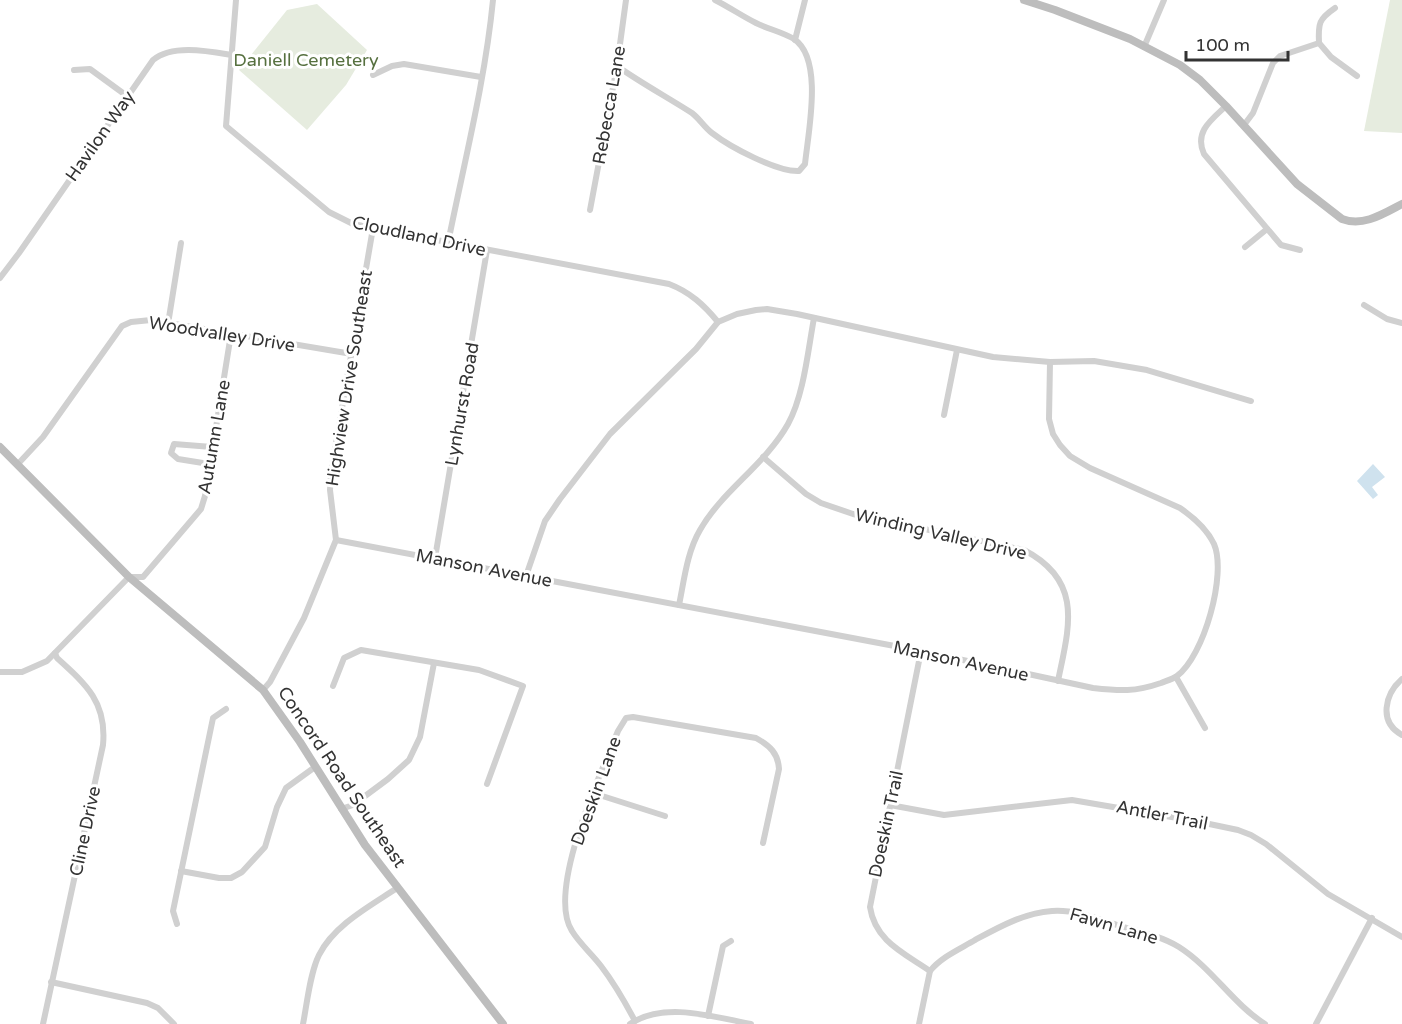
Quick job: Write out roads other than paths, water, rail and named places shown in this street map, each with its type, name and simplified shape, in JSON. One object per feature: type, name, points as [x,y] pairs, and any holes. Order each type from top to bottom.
[{"type":"street","name":"Cloudland Drive","points":[[236,0],[226,126],[329,212],[353,224],[669,284],[686,290],[707,308],[718,322]]},
{"type":"street","points":[[448,243],[481,77],[493,0]]},
{"type":"street","name":"Rebecca Lane","points":[[590,210],[617,66],[626,0]]},
{"type":"street","points":[[617,66],[652,90],[694,114],[711,132],[743,152],[788,171],[799,171],[804,164],[812,88],[811,69],[806,56],[795,40],[756,23],[715,0]]},
{"type":"street","points":[[795,40],[805,0]]},
{"type":"street","points":[[1024,0],[1055,10],[1144,47],[1180,66],[1200,80],[1226,106],[1283,171],[1342,219],[1367,220],[1402,204]]},
{"type":"street","points":[[1144,47],[1164,0]]},
{"type":"street","points":[[1335,8],[1322,17],[1319,43],[1330,57],[1357,76]]},
{"type":"street","points":[[1244,125],[1253,113],[1273,63],[1280,56],[1319,43]]},
{"type":"street","name":"Havilon Way","points":[[0,278],[153,60],[161,53],[183,51],[232,54]]},
{"type":"street","points":[[373,75],[392,66],[404,64],[481,77]]},
{"type":"street","points":[[74,70],[90,69],[127,96]]},
{"type":"street","points":[[1226,106],[1204,128],[1200,140],[1204,154],[1281,245],[1300,250]]},
{"type":"street","name":"Highview Drive Southeast","points":[[263,690],[270,682],[304,618],[336,540],[330,490],[331,472],[373,228]]},
{"type":"street","points":[[1245,247],[1268,229]]},
{"type":"street","points":[[168,324],[181,243]]},
{"type":"street","name":"Lynhurst Road","points":[[435,558],[487,250]]},
{"type":"street","points":[[1364,305],[1387,319],[1402,323]]},
{"type":"street","points":[[526,576],[545,521],[610,434],[696,349],[718,322],[737,314],[767,309],[908,337],[993,357],[1050,362],[1094,361],[1147,370],[1251,401]]},
{"type":"street","points":[[679,605],[690,556],[699,532],[707,519],[763,457],[787,425],[803,373],[814,318]]},
{"type":"street","name":"Woodvalley Drive","points":[[17,465],[43,436],[122,326],[131,322],[168,324],[352,354]]},
{"type":"street","name":"Autumn Lane","points":[[0,672],[22,672],[47,661],[129,577],[143,576],[201,509],[231,334]]},
{"type":"street","points":[[944,415],[957,350]]},
{"type":"street","name":"Manson Avenue","points":[[336,540],[921,651],[1058,681],[1121,691],[1141,690],[1176,677],[1195,657],[1208,624],[1218,562],[1214,544],[1194,517],[1180,508],[1090,468],[1070,456],[1053,434],[1049,418],[1050,362]]},
{"type":"street","points":[[209,464],[178,459],[171,453],[174,444],[212,447]]},
{"type":"street","name":"Concord Road Southeast","points":[[0,447],[129,577],[263,690],[315,767],[340,809],[397,888],[503,1024]]},
{"type":"street","name":"Winding Valley Drive","points":[[763,457],[806,494],[832,507],[853,514],[1024,550],[1042,560],[1057,576],[1066,597],[1069,613],[1067,639],[1058,681]]},
{"type":"street","points":[[333,686],[344,658],[361,650],[479,670],[523,686],[487,784]]},
{"type":"street","name":"Doeskin Trail","points":[[921,651],[870,907],[871,917],[883,938],[930,971]]},
{"type":"street","name":"Cline Drive","points":[[43,1024],[75,880],[105,727],[99,704],[55,653]]},
{"type":"street","points":[[340,809],[362,798],[409,760],[420,737],[434,663]]},
{"type":"street","points":[[1176,677],[1205,728]]},
{"type":"street","points":[[1402,679],[1389,694],[1386,713],[1396,732],[1402,735]]},
{"type":"street","points":[[177,924],[173,911],[213,718],[226,709]]},
{"type":"street","name":"Doeskin Lane","points":[[632,1022],[623,999],[571,930],[565,912],[564,895],[579,830],[618,731],[626,718],[633,717],[756,738],[766,743],[778,757],[779,769],[763,843]]},
{"type":"street","points":[[181,871],[219,878],[231,878],[242,872],[265,847],[277,807],[286,788],[315,767]]},
{"type":"street","points":[[593,793],[665,816]]},
{"type":"street","name":"Antler Trail","points":[[891,804],[944,815],[1072,800],[1171,816],[1238,830],[1266,844],[1328,894],[1402,937]]},
{"type":"street","points":[[303,1024],[318,957],[326,943],[335,932],[397,888]]},
{"type":"street","name":"Fawn Lane","points":[[930,971],[949,955],[1010,921],[1052,910],[1070,912],[1149,934],[1177,945],[1192,956],[1265,1024]]},
{"type":"street","points":[[1316,1024],[1372,918]]},
{"type":"street","points":[[708,1016],[723,946],[731,941]]},
{"type":"street","points":[[919,1024],[930,971]]},
{"type":"street","points":[[51,982],[147,1003],[158,1008],[174,1024]]},
{"type":"street","points":[[632,1022],[660,1013],[708,1016],[730,1022],[751,1024]]},
{"type":"water","points":[[1373,464],[1385,477],[1372,487],[1378,495],[1373,499],[1357,481]]},
{"type":"park label","name":"Daniell Cemetery","points":[[306,60]]}]
